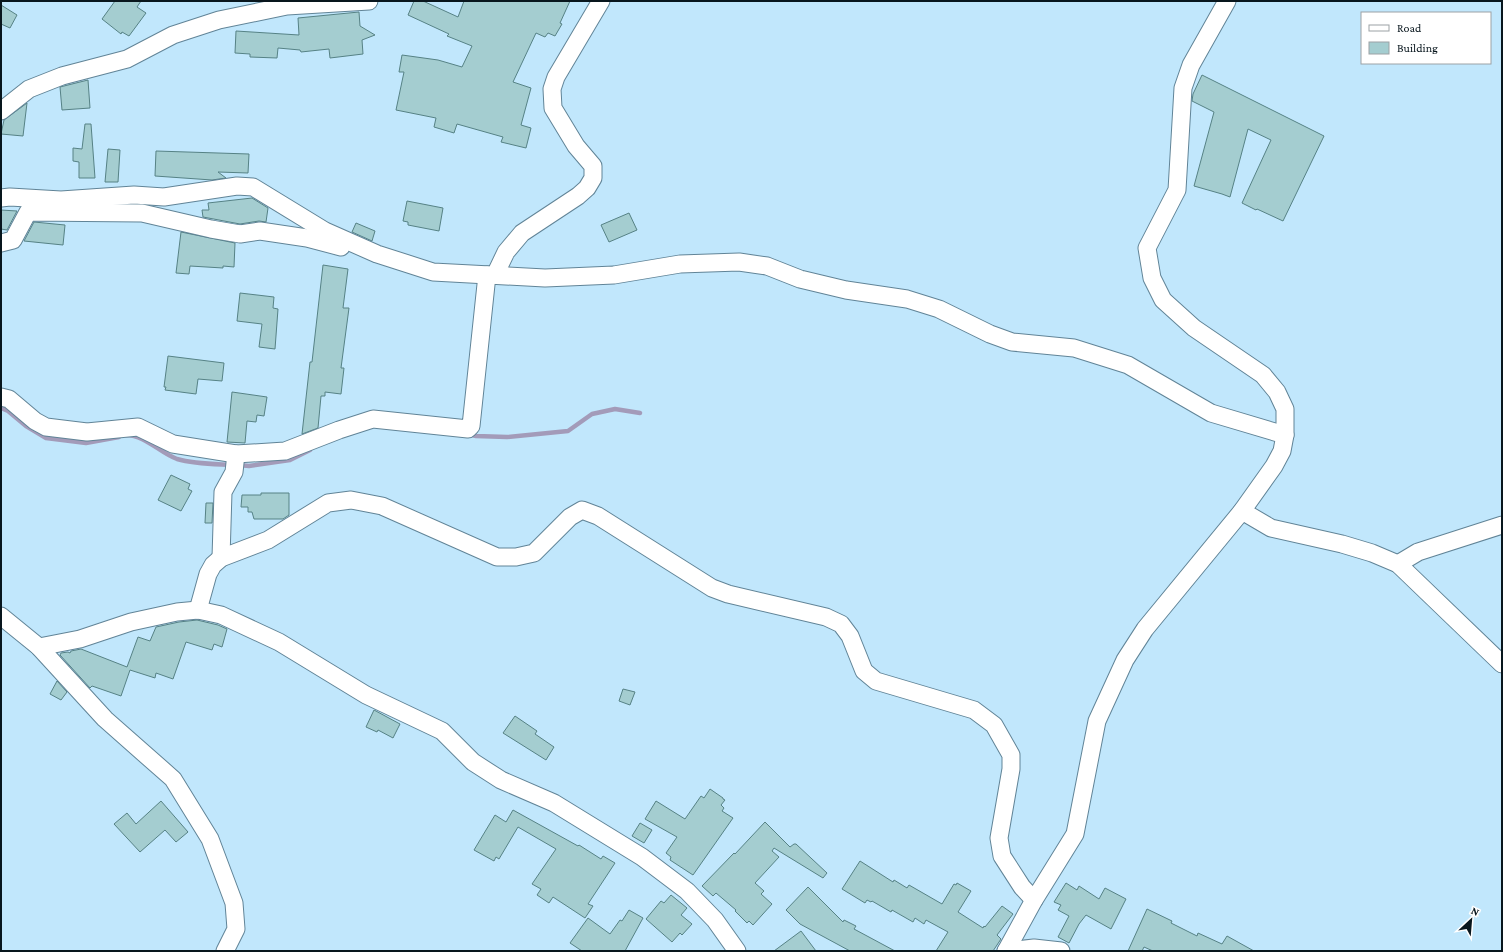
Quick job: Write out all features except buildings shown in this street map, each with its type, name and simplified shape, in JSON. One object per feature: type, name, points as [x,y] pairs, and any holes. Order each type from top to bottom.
[{"type":"street","points":[[1,111],[29,89],[62,76],[127,59],[173,35],[218,20],[287,6],[369,1]]},
{"type":"street","points":[[1,397],[10,399],[35,421],[46,427],[87,432],[138,427],[173,444],[235,462],[285,451],[373,419],[468,428],[471,426],[491,275],[506,252],[522,233],[578,196],[587,188],[593,178],[593,166],[576,146],[553,108],[552,89],[556,77],[601,1]]},
{"type":"street","points":[[1006,951],[1034,900],[1075,834],[1096,721],[1125,660],[1145,629],[1242,511],[1274,466],[1282,451],[1285,435],[1285,409],[1277,392],[1263,375],[1194,328],[1162,300],[1152,278],[1147,248],[1177,190],[1183,88],[1191,65],[1225,1]]},
{"type":"street","points":[[1,198],[10,197],[61,200],[134,195],[164,197],[237,186],[253,187],[325,231],[377,254],[433,272],[545,278],[614,275],[687,264],[739,262],[767,266],[800,279],[846,290],[907,298],[939,309],[990,334],[1012,342],[1074,348],[1128,365],[1211,413],[1285,435]]},
{"type":"street","points":[[1,243],[13,240],[28,212],[142,213],[211,229],[240,234],[260,231],[307,238],[373,256],[377,254]]},
{"type":"street","points":[[221,558],[223,492],[235,462]]},
{"type":"street","points":[[198,610],[208,574],[213,565],[221,558],[268,540],[328,503],[351,500],[382,506],[497,557],[516,557],[534,553],[570,517],[582,510],[598,516],[712,588],[728,594],[826,617],[841,624],[850,636],[864,671],[876,681],[974,710],[994,725],[1011,755],[1011,769],[999,838],[1002,856],[1022,887],[1034,900]]},
{"type":"street","points":[[1242,511],[1271,528],[1365,551],[1398,564],[1502,664]]},
{"type":"street","points":[[1398,564],[1418,552],[1502,525]]},
{"type":"street","points":[[39,647],[80,639],[131,622],[177,612],[198,610],[221,615],[279,642],[366,695],[442,731],[473,762],[501,780],[554,803],[642,857],[692,896],[715,920],[737,951]]},
{"type":"street","points":[[1,616],[39,647],[105,719],[173,779],[210,839],[234,903],[236,929],[225,951]]},
{"type":"street","points":[[1006,951],[1034,948],[1061,951]]},
{"type":"waterway","points":[[1,408],[8,411],[26,426],[46,438],[86,443],[119,437]]},
{"type":"waterway","points":[[467,434],[476,436],[507,437],[568,431],[592,414],[615,409],[640,413]]},
{"type":"waterway","points":[[126,435],[140,438],[177,459],[197,463],[231,465]]},
{"type":"waterway","points":[[238,465],[249,466],[290,460],[310,450]]}]
